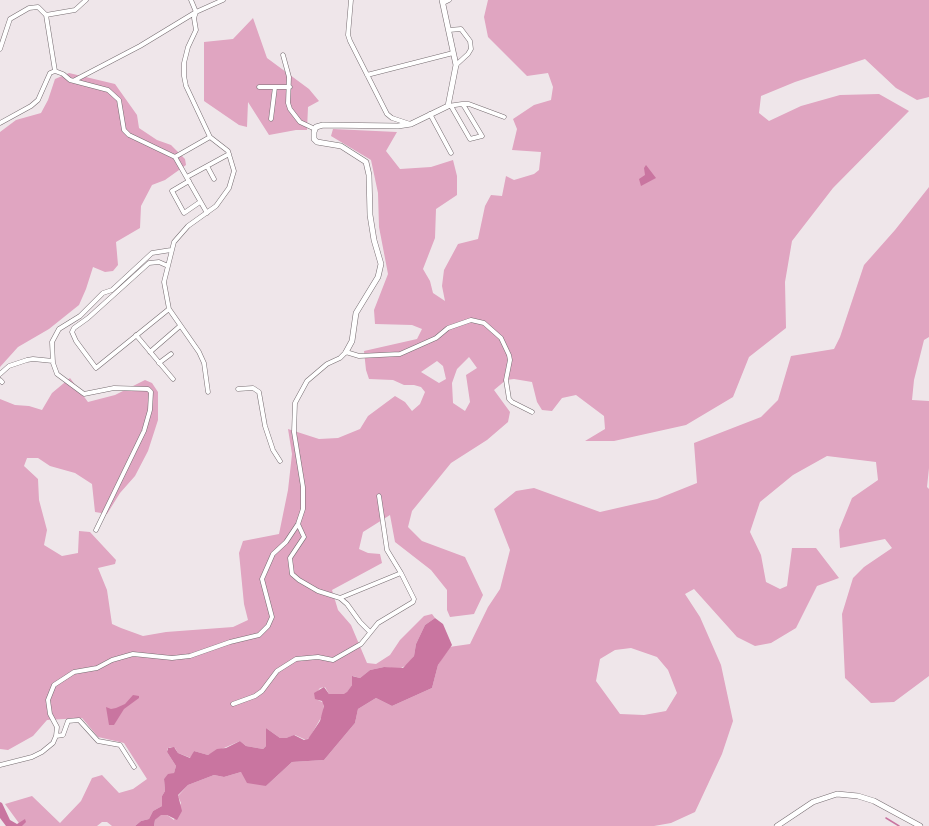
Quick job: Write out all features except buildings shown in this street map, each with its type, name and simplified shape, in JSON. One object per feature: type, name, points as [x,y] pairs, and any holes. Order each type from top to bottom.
[{"type":"street","points":[[46,15],[75,10],[86,0]]},
{"type":"street","points":[[191,0],[196,12],[194,18],[196,30],[186,55],[184,76],[186,86],[210,137],[229,154],[234,171],[232,180],[216,206],[180,233],[174,242],[164,282],[169,309],[199,352],[204,363],[208,392]]},
{"type":"street","points":[[75,80],[140,46],[196,12],[223,0]]},
{"type":"street","points":[[351,0],[348,35],[367,75],[387,114],[392,118],[410,124]]},
{"type":"street","points":[[449,0],[443,2],[456,65],[449,106],[470,139],[482,136],[462,104]]},
{"type":"street","points":[[0,49],[10,19],[14,15],[34,6],[43,10],[46,15],[55,71]]},
{"type":"street","points":[[449,30],[462,30],[470,41],[471,49],[468,54],[456,65]]},
{"type":"street","points":[[367,75],[454,53]]},
{"type":"street","points":[[283,55],[289,77],[290,87],[288,104],[290,109],[300,122],[315,129]]},
{"type":"street","points":[[0,123],[31,106],[38,100],[50,73],[55,71],[63,74],[70,80],[75,80],[108,90],[115,94],[119,100],[124,130],[129,135],[175,157],[200,202],[208,212]]},
{"type":"street","points":[[259,87],[290,87]]},
{"type":"street","points":[[272,119],[275,87]]},
{"type":"street","points":[[315,129],[316,127],[323,125],[398,126],[410,124],[449,106],[462,104],[469,104],[504,117]]},
{"type":"street","points":[[430,114],[451,153]]},
{"type":"street","points":[[0,765],[26,760],[42,752],[53,743],[56,736],[56,727],[50,714],[48,700],[54,685],[74,672],[97,668],[122,656],[133,654],[172,658],[190,656],[230,642],[259,635],[268,626],[272,617],[262,579],[273,554],[286,542],[298,524],[303,509],[303,487],[294,432],[295,404],[308,381],[318,370],[346,352],[352,341],[356,313],[378,277],[381,264],[374,240],[370,215],[369,175],[366,162],[341,146],[317,142],[314,138],[315,129]]},
{"type":"street","points":[[175,157],[210,137]]},
{"type":"street","points":[[200,202],[184,213],[172,191],[207,166],[229,154]]},
{"type":"street","points":[[207,166],[214,179]]},
{"type":"street","points":[[96,530],[144,430],[151,404],[151,392],[148,389],[114,388],[84,394],[57,374],[53,361],[52,342],[60,329],[80,316],[103,293],[112,290],[152,253],[171,250]]},
{"type":"street","points":[[168,266],[159,262],[149,263],[74,328],[72,332],[76,341],[96,368],[169,309]]},
{"type":"street","points":[[346,352],[359,356],[400,354],[436,338],[448,328],[471,320],[484,322],[501,338],[509,355],[510,360],[506,380],[509,398],[512,402],[532,412]]},
{"type":"street","points":[[150,352],[180,326]]},
{"type":"street","points":[[136,335],[173,379]]},
{"type":"street","points":[[159,363],[171,354]]},
{"type":"street","points":[[0,374],[10,366],[27,360],[33,359],[53,361]]},
{"type":"street","points":[[238,389],[253,388],[259,392],[265,426],[273,450],[280,461]]},
{"type":"street","points":[[233,704],[258,693],[284,665],[308,657],[333,660],[361,644],[370,632],[383,620],[413,602],[414,599],[401,573],[387,550],[379,496]]},
{"type":"street","points":[[298,524],[304,537],[290,558],[292,574],[298,580],[318,591],[340,598],[347,604],[360,622],[370,632]]},
{"type":"street","points":[[340,598],[401,573]]},
{"type":"street","points":[[56,736],[62,735],[68,721],[79,720],[98,741],[120,745],[134,767]]},
{"type":"street","points":[[777,826],[814,802],[837,794],[858,796],[874,802],[920,826]]},
{"type":"shaded area","points":[[488,0],[929,0],[929,97],[917,100],[896,88],[865,59],[795,82],[761,96],[759,113],[769,121],[801,106],[840,95],[879,94],[909,111],[833,188],[792,241],[785,282],[786,328],[749,357],[733,397],[686,425],[614,441],[585,441],[605,429],[604,416],[576,395],[562,398],[552,411],[542,410],[537,402],[532,382],[514,379],[506,380],[494,390],[510,412],[508,422],[487,440],[451,463],[412,511],[408,527],[422,541],[465,557],[483,595],[474,614],[450,617],[447,610],[447,590],[431,570],[395,542],[390,515],[363,532],[359,549],[368,553],[380,554],[382,563],[332,590],[338,610],[351,625],[367,663],[376,664],[390,655],[400,640],[424,616],[432,614],[435,618],[425,625],[416,644],[414,656],[407,665],[399,669],[384,667],[370,670],[360,678],[353,676],[352,685],[346,694],[329,694],[325,687],[320,688],[317,692],[318,700],[324,703],[323,714],[310,737],[306,740],[295,735],[280,738],[266,728],[266,746],[263,749],[246,746],[240,741],[208,755],[194,751],[191,758],[178,753],[175,748],[170,747],[167,749],[167,752],[176,766],[174,773],[164,779],[165,791],[162,796],[162,806],[153,811],[149,819],[141,821],[135,826],[112,826],[107,822],[102,822],[97,826],[21,826],[5,804],[32,796],[60,823],[81,801],[92,778],[102,775],[119,793],[133,789],[147,779],[124,743],[98,737],[82,718],[47,720],[33,736],[8,750],[0,749],[0,399],[15,405],[29,406],[42,410],[52,393],[70,378],[88,402],[115,395],[145,380],[152,383],[158,392],[158,420],[148,451],[135,476],[120,493],[107,514],[95,512],[92,484],[75,473],[50,466],[38,458],[27,458],[24,466],[38,479],[39,500],[47,530],[44,545],[62,556],[78,553],[79,531],[90,532],[116,560],[115,564],[98,568],[107,590],[112,624],[121,628],[143,636],[166,632],[233,627],[248,620],[244,604],[239,553],[243,541],[279,534],[288,490],[292,454],[288,429],[319,439],[338,438],[360,429],[368,416],[395,396],[405,402],[412,411],[420,404],[425,392],[421,387],[404,385],[393,380],[369,379],[366,370],[364,351],[417,339],[422,329],[412,325],[375,324],[374,310],[388,274],[379,227],[378,193],[371,160],[331,136],[333,129],[397,132],[386,151],[400,169],[431,167],[453,160],[457,176],[457,195],[436,209],[435,238],[423,269],[430,281],[433,293],[445,301],[442,286],[444,270],[458,244],[478,239],[485,206],[491,195],[502,196],[506,176],[514,180],[534,174],[539,170],[541,152],[512,150],[517,129],[513,119],[534,105],[551,100],[553,87],[548,73],[527,76],[488,37],[484,17]],"holes":[[[469,357],[477,368],[466,375],[470,402],[465,411],[453,403],[452,383],[457,369]],[[437,361],[443,366],[446,379],[439,383],[421,372]]]},
{"type":"shaded area","points":[[253,18],[267,58],[309,89],[319,101],[308,107],[307,130],[296,130],[269,135],[248,102],[247,127],[239,125],[204,101],[204,42],[233,39]]},
{"type":"shaded area","points":[[69,73],[115,84],[137,115],[139,128],[157,140],[171,145],[185,159],[186,165],[165,180],[152,185],[141,206],[140,228],[116,242],[118,265],[113,271],[105,272],[93,267],[79,305],[49,329],[18,347],[0,367],[0,132],[16,120],[41,113],[48,100],[55,79]]},
{"type":"shaded area","points":[[646,165],[656,178],[641,186],[639,179],[645,175],[644,168]]},
{"type":"shaded area","points":[[929,187],[929,337],[924,340],[914,380],[912,400],[929,401],[929,468],[927,487],[929,489],[929,676],[894,702],[871,703],[845,678],[842,614],[853,578],[864,567],[892,548],[885,539],[840,548],[839,530],[852,498],[878,480],[876,462],[827,456],[793,475],[760,502],[750,532],[761,555],[766,582],[780,589],[787,586],[792,548],[816,548],[839,578],[817,586],[796,628],[771,643],[755,646],[737,637],[694,589],[685,594],[700,617],[721,665],[733,721],[722,754],[695,812],[671,823],[654,826],[154,826],[155,820],[160,815],[167,815],[174,820],[181,803],[178,796],[188,785],[214,775],[224,777],[241,772],[266,786],[292,762],[324,760],[355,723],[358,709],[376,698],[392,706],[432,688],[438,665],[449,647],[470,644],[488,607],[500,589],[510,550],[494,509],[516,491],[534,488],[600,512],[657,499],[697,483],[694,443],[761,417],[778,400],[791,356],[834,349],[840,337],[864,265],[895,230]],"holes":[[[631,648],[657,657],[668,670],[677,693],[666,711],[644,715],[620,714],[596,681],[600,659],[615,650]]]},
{"type":"shaded area","points":[[435,618],[443,624],[452,645],[438,665],[432,688],[392,706],[376,698],[358,709],[355,723],[324,760],[292,762],[266,786],[247,783],[241,772],[224,777],[214,775],[188,785],[178,795],[182,811],[177,820],[167,815],[161,815],[155,820],[154,826],[135,826],[141,821],[149,819],[153,811],[162,806],[162,796],[165,791],[164,779],[168,774],[174,773],[176,766],[167,752],[168,748],[174,747],[178,753],[190,758],[194,751],[208,755],[217,749],[226,748],[240,741],[246,746],[263,749],[266,746],[266,728],[280,738],[286,738],[294,735],[304,740],[308,739],[320,721],[324,706],[322,701],[315,699],[314,693],[324,687],[329,694],[344,694],[352,685],[352,676],[360,678],[370,670],[384,667],[403,668],[414,656],[416,644],[425,625]]},
{"type":"shaded area","points":[[133,695],[139,696],[139,698],[124,709],[114,725],[109,725],[106,707],[111,709],[125,704]]},
{"type":"shaded area","points":[[0,802],[2,803],[10,820],[17,824],[25,819],[26,822],[22,826],[6,826],[0,818]]},
{"type":"waterway","points":[[886,818],[899,826]]}]
